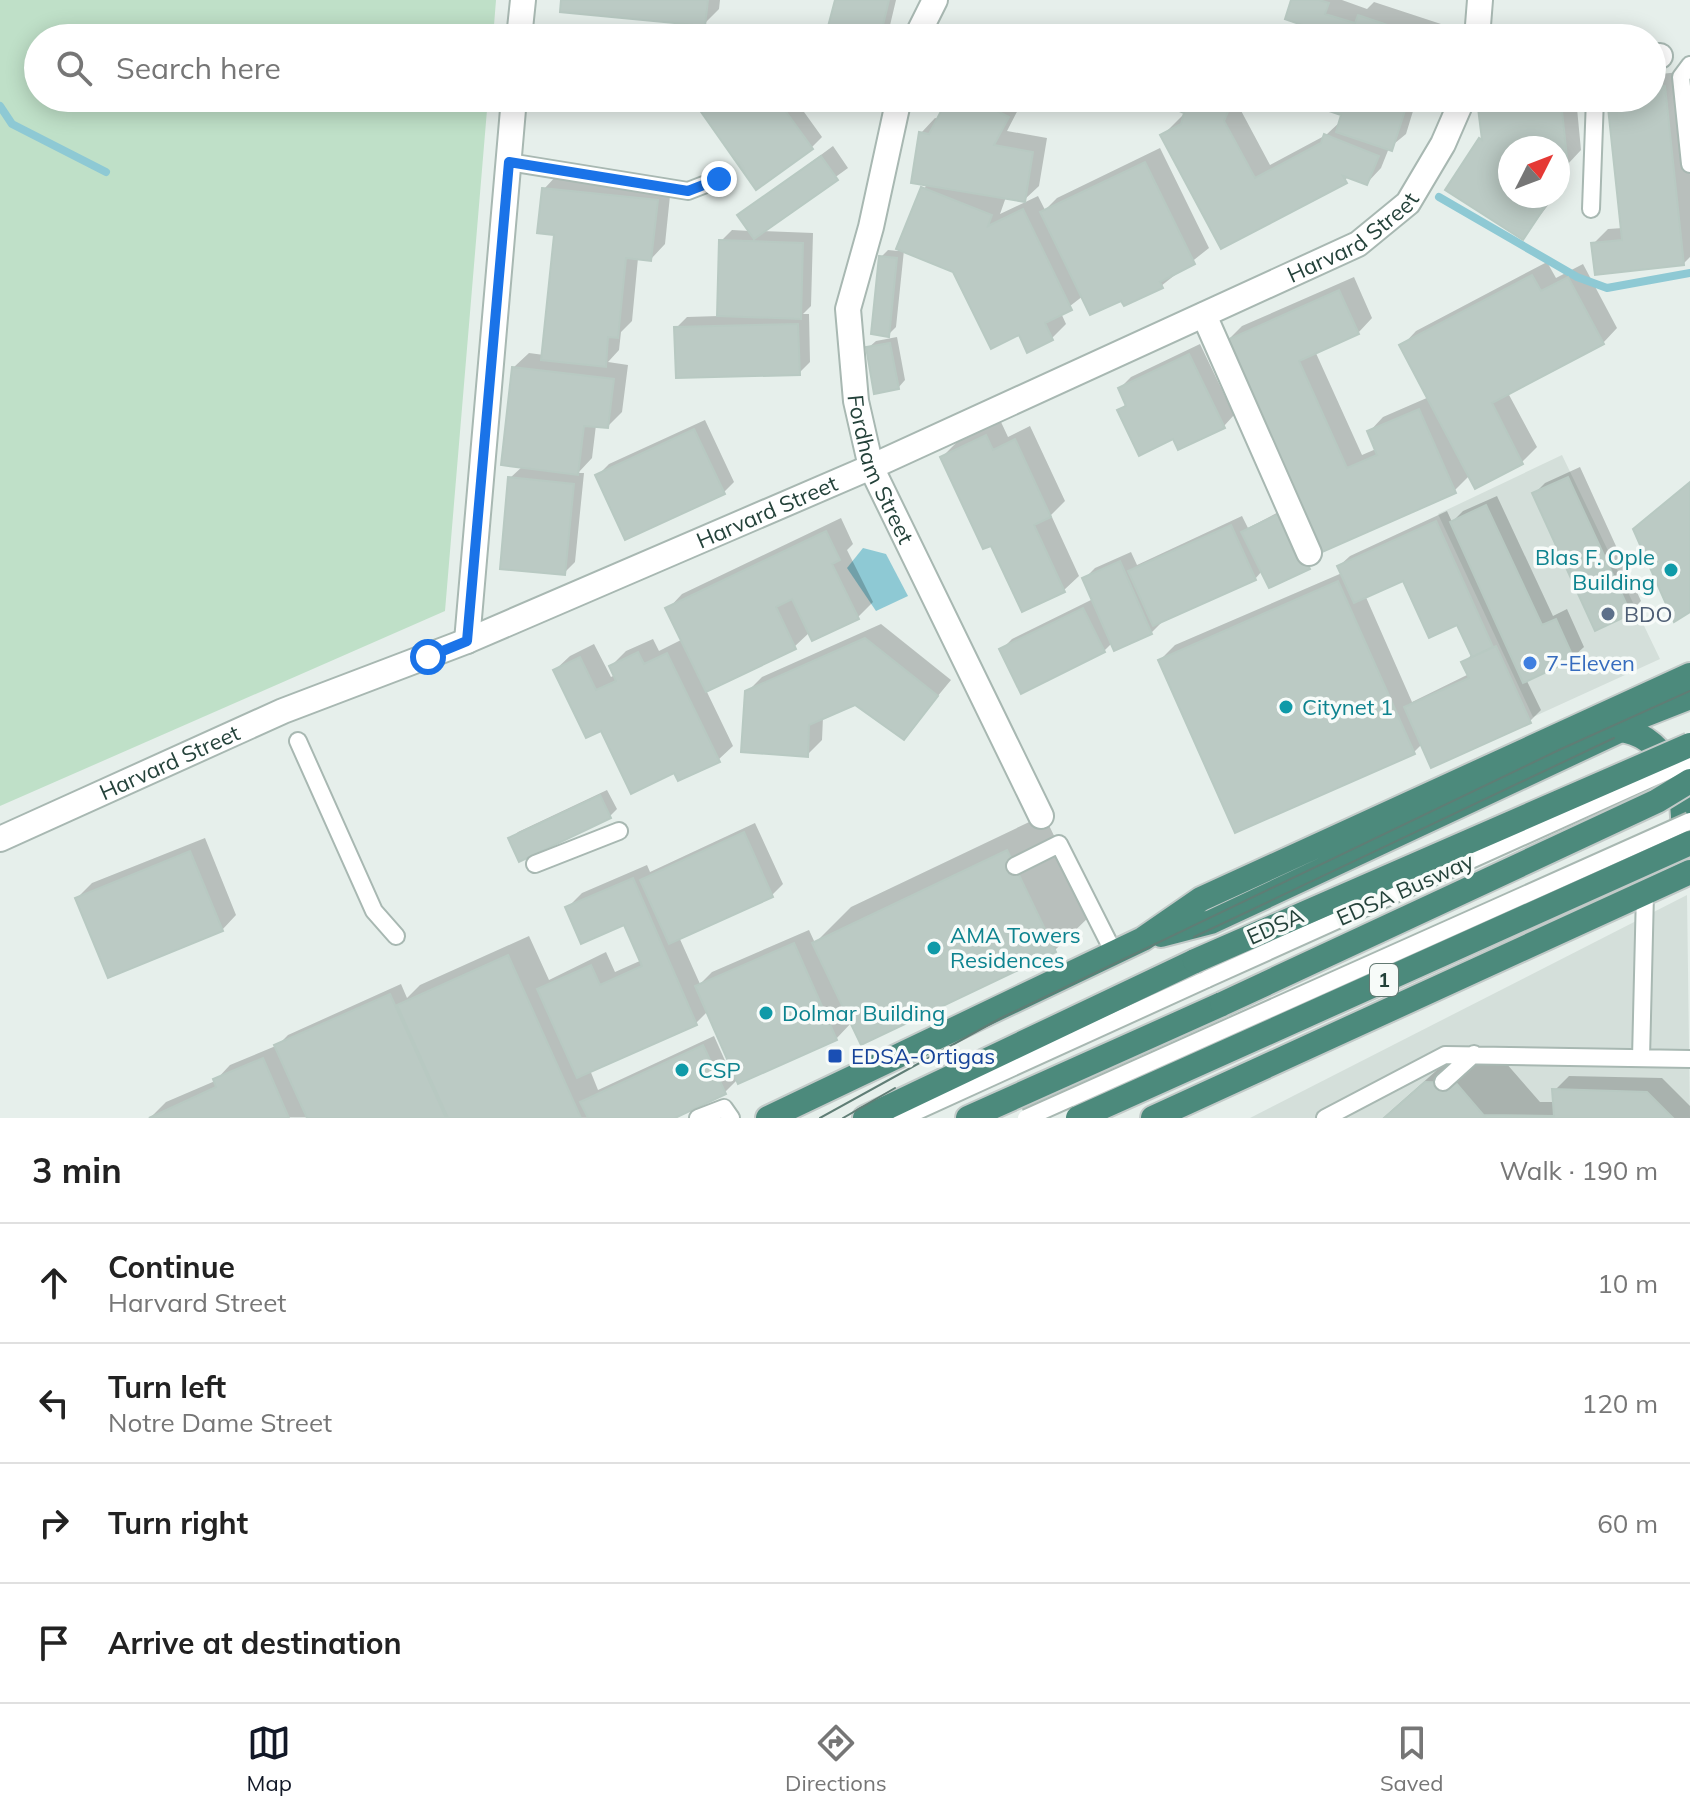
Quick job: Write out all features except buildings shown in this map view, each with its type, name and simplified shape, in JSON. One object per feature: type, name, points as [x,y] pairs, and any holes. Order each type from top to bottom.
[{"type":"highway","points":[[768,1118],[1143,939],[1201,899],[1690,675]]},
{"type":"highway","points":[[1628,731],[1629,721],[1690,697]]},
{"type":"highway","points":[[1143,939],[1211,922],[1628,731],[1690,709]]},
{"type":"highway","points":[[1628,731],[1666,758],[1684,797],[1683,839],[1672,865],[1650,890]]},
{"type":"highway","name":"EDSA","points":[[865,1118],[1201,970],[1690,745]]},
{"type":"highway","points":[[968,1118],[1222,1004],[1657,801],[1690,781]]},
{"type":"highway","name":"1","points":[[1078,1118],[1690,843]]},
{"type":"highway","name":"1","points":[[1153,1118],[1179,1113],[1690,872]]},
{"type":"street","points":[[520,24],[523,0]]},
{"type":"street","points":[[923,24],[935,0]]},
{"type":"street","points":[[1478,24],[1480,0]]},
{"type":"street","points":[[467,641],[513,112]]},
{"type":"street","name":"Fordham Street","points":[[896,112],[871,227],[848,309],[856,401],[871,467],[1041,816]]},
{"type":"street","name":"Harvard Street","points":[[0,839],[283,711],[467,641],[871,467],[1358,244],[1408,203],[1443,144],[1457,112]]},
{"type":"street","points":[[1204,315],[1309,553]]},
{"type":"lane","points":[[1690,65],[1681,77],[1690,164]]},
{"type":"lane","points":[[1591,209],[1594,112]]},
{"type":"lane","points":[[509,162],[688,191],[719,179]]},
{"type":"lane","points":[[298,741],[374,911],[396,936]]},
{"type":"lane","name":"EDSA Busway","points":[[902,1118],[1201,970],[1690,761]]},
{"type":"lane","points":[[1026,1118],[1690,821]]},
{"type":"lane","points":[[535,864],[619,831]]},
{"type":"lane","points":[[1015,866],[1059,844],[1114,953]]},
{"type":"lane","points":[[1641,1058],[1650,890]]},
{"type":"lane","points":[[1443,1082],[1474,1054]]},
{"type":"lane","points":[[1325,1118],[1345,1112],[1445,1055],[1690,1059]]},
{"type":"lane","points":[[698,1118],[724,1108],[731,1118]]},
{"type":"shaded area","points":[[1562,455],[1660,659],[1533,717],[1438,514]]},
{"type":"shaded area","points":[[1687,895],[1690,1118],[1250,1118]]},
{"type":"green space","points":[[0,0],[496,0],[494,24],[24,24],[24,112],[487,112],[445,611],[0,806]]},
{"type":"water","points":[[863,548],[886,554],[908,596],[876,611],[847,568]]},
{"type":"waterway","points":[[0,106],[12,124],[106,172]]},
{"type":"waterway","points":[[1439,197],[1577,277],[1607,288],[1690,273]]},
{"type":"tram line","points":[[820,1118],[1001,1018],[1559,750],[1690,691]]},
{"type":"tram line","points":[[1194,937],[1614,738]]},
{"type":"tram line","points":[[843,1118],[895,1088]]},
{"type":"place","name":"Blas F. Ople Building","points":[[1671,570]]},
{"type":"place","name":"BDO","points":[[1608,614]]},
{"type":"place","name":"7-Eleven","points":[[1530,663]]},
{"type":"place","name":"Citynet 1","points":[[1286,707]]},
{"type":"place","name":"AMA Towers Residences","points":[[934,948]]},
{"type":"place","name":"Dolmar Building","points":[[766,1013]]},
{"type":"place","name":"EDSA-Ortigas","points":[[835,1056]]},
{"type":"place","name":"CSP","points":[[682,1070]]},
{"type":"route","points":[[428,657],[467,641],[509,162],[688,191],[719,179]]}]
